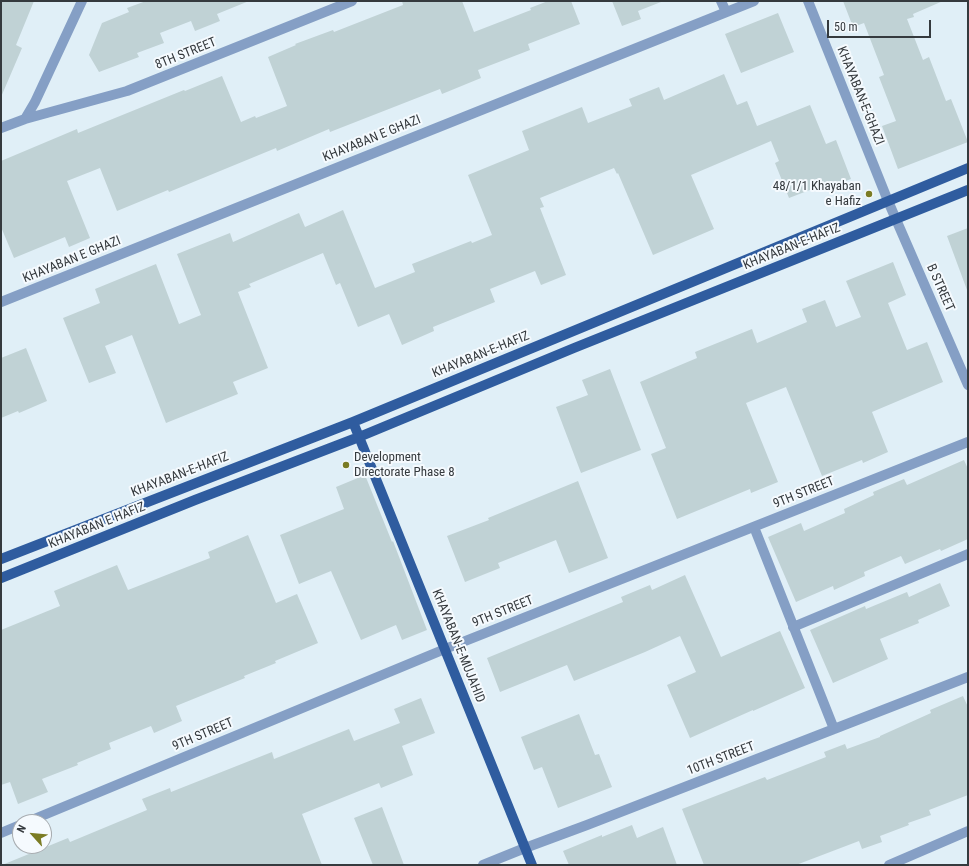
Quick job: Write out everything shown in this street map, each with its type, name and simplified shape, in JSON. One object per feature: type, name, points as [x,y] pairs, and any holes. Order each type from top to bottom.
[{"type":"main road","name":"KHAYABAN-E-HAFIZ","points":[[1,559],[353,422],[968,168]]},
{"type":"main road","name":"KHAYABAN-E-HAFIZ","points":[[359,437],[574,348],[968,190]]},
{"type":"main road","name":"KHAYABAN-E-MUJAHID","points":[[353,422],[532,865]]},
{"type":"main road","name":"KHAYABAN E HAFIZ","points":[[1,578],[188,503],[359,437]]},
{"type":"street","points":[[26,119],[82,1]]},
{"type":"street","name":"8TH STREET","points":[[1,128],[26,119],[127,91],[352,1]]},
{"type":"street","points":[[721,1],[726,12]]},
{"type":"street","name":"KHAYABAN E GHAZI","points":[[1,302],[754,1]]},
{"type":"street","name":"KHAYABAN-E-GHAZI","points":[[808,1],[888,201]]},
{"type":"street","name":"B STREET","points":[[888,201],[968,385]]},
{"type":"street","name":"9TH STREET","points":[[46,814],[445,649],[968,442]]},
{"type":"street","points":[[754,527],[834,729]]},
{"type":"street","points":[[793,626],[968,554]]},
{"type":"street","name":"10TH STREET","points":[[483,865],[968,677]]},
{"type":"street","points":[[1,833],[12,828]]},
{"type":"street","points":[[889,865],[968,831]]},
{"type":"building","points":[[1,1],[34,1],[16,45],[22,48],[1,97]]},
{"type":"building","points":[[146,1],[249,1],[217,14],[220,21],[195,31],[191,21],[160,33],[164,43],[137,53],[139,57],[99,72],[89,55],[102,23],[129,12],[127,8]]},
{"type":"building","points":[[402,1],[462,1],[474,32],[531,10],[530,8],[548,1],[571,1],[580,24],[528,44],[530,50],[478,70],[481,78],[442,94],[440,89],[330,132],[329,129],[277,151],[276,148],[169,192],[168,190],[117,211],[100,168],[67,181],[90,238],[69,247],[65,237],[14,258],[1,227],[1,161],[77,129],[78,133],[222,76],[241,122],[287,106],[268,57],[296,45],[295,44],[333,30],[334,32],[403,5]]},
{"type":"building","points":[[612,1],[661,2],[638,11],[641,19],[622,26]]},
{"type":"building","points":[[843,1],[943,1],[913,14],[914,17],[907,19],[923,60],[929,57],[946,101],[951,99],[968,142],[898,169],[882,126],[896,121],[879,77],[884,75],[864,23],[853,27]]},
{"type":"building","points":[[778,13],[794,52],[741,73],[725,34]]},
{"type":"building","points":[[724,74],[737,105],[747,101],[757,126],[810,105],[826,144],[836,140],[851,179],[829,187],[828,183],[789,198],[775,163],[779,161],[771,141],[691,175],[714,229],[653,255],[618,173],[617,174],[614,168],[540,198],[544,207],[540,208],[566,275],[541,285],[535,271],[490,289],[495,302],[433,327],[434,331],[402,345],[389,314],[358,327],[340,283],[336,285],[323,253],[249,284],[251,287],[238,292],[268,368],[233,382],[238,394],[166,423],[132,335],[105,346],[116,373],[89,383],[63,318],[100,303],[95,289],[156,264],[179,324],[201,315],[177,254],[230,233],[233,242],[299,213],[305,227],[343,210],[375,288],[415,272],[412,264],[471,241],[472,243],[492,235],[468,175],[529,150],[522,131],[582,107],[588,123],[632,106],[629,99],[659,87],[664,100]]},
{"type":"building","points":[[968,228],[968,290],[967,290],[947,236]]},
{"type":"building","points":[[893,262],[906,295],[888,303],[907,350],[927,342],[943,382],[872,412],[888,452],[863,463],[862,460],[822,476],[786,387],[746,403],[778,482],[751,493],[750,489],[677,519],[651,454],[666,448],[640,382],[697,358],[695,352],[752,329],[757,343],[807,322],[802,309],[825,300],[836,327],[861,317],[846,281]]},
{"type":"building","points":[[26,348],[47,401],[19,413],[18,411],[1,418],[1,358]]},
{"type":"building","points":[[610,369],[641,450],[581,473],[556,407],[588,395],[582,380]]},
{"type":"building","points":[[964,460],[968,469],[968,539],[905,564],[901,556],[864,572],[865,576],[834,590],[833,586],[796,602],[768,537],[801,523],[804,531],[845,513],[844,509],[874,495],[873,492],[904,479],[907,485]]},
{"type":"building","points":[[365,475],[392,542],[393,541],[427,630],[402,640],[396,625],[361,640],[331,571],[299,584],[280,535],[344,509],[336,487]]},
{"type":"building","points":[[578,481],[608,558],[569,573],[556,540],[498,563],[500,568],[465,582],[447,536],[489,520],[488,518]]},
{"type":"building","points":[[248,535],[276,603],[297,594],[318,643],[275,661],[276,663],[244,676],[245,678],[176,706],[182,721],[154,733],[151,726],[109,743],[111,749],[77,763],[78,765],[42,779],[48,792],[18,804],[10,782],[1,785],[1,630],[60,606],[54,591],[117,565],[128,590],[210,558],[208,552]]},
{"type":"building","points":[[685,575],[721,657],[780,631],[805,688],[690,738],[667,685],[696,672],[680,636],[574,681],[567,665],[500,692],[487,658],[623,602],[621,597],[650,585],[652,590]]},
{"type":"building","points":[[940,583],[950,606],[918,620],[919,623],[880,639],[888,659],[833,683],[810,630],[865,606],[866,609],[907,592],[909,597]]},
{"type":"building","points":[[963,696],[968,707],[968,795],[929,810],[931,815],[908,823],[909,825],[880,836],[882,842],[862,849],[859,841],[796,865],[704,865],[682,809],[765,777],[767,780],[826,757],[824,752],[845,744],[847,749],[880,737],[931,713],[930,710]]},
{"type":"building","points":[[421,698],[435,733],[402,746],[413,775],[381,788],[379,783],[302,814],[322,865],[2,865],[29,854],[52,854],[52,845],[68,838],[70,842],[147,810],[142,799],[170,788],[171,792],[272,752],[274,759],[349,729],[354,741],[400,723],[394,709]]},
{"type":"building","points":[[579,714],[595,755],[599,754],[612,787],[558,808],[542,767],[534,770],[521,737]]},
{"type":"building","points":[[382,807],[404,865],[373,865],[354,818]]},
{"type":"building","points":[[632,825],[637,838],[663,827],[677,865],[569,865],[563,851],[602,835],[602,837]]},
{"type":"place","name":"48/1/1 Khayaban e Hafiz","points":[[869,194]]},
{"type":"place","name":"Development Directorate Phase 8","points":[[346,465]]}]
